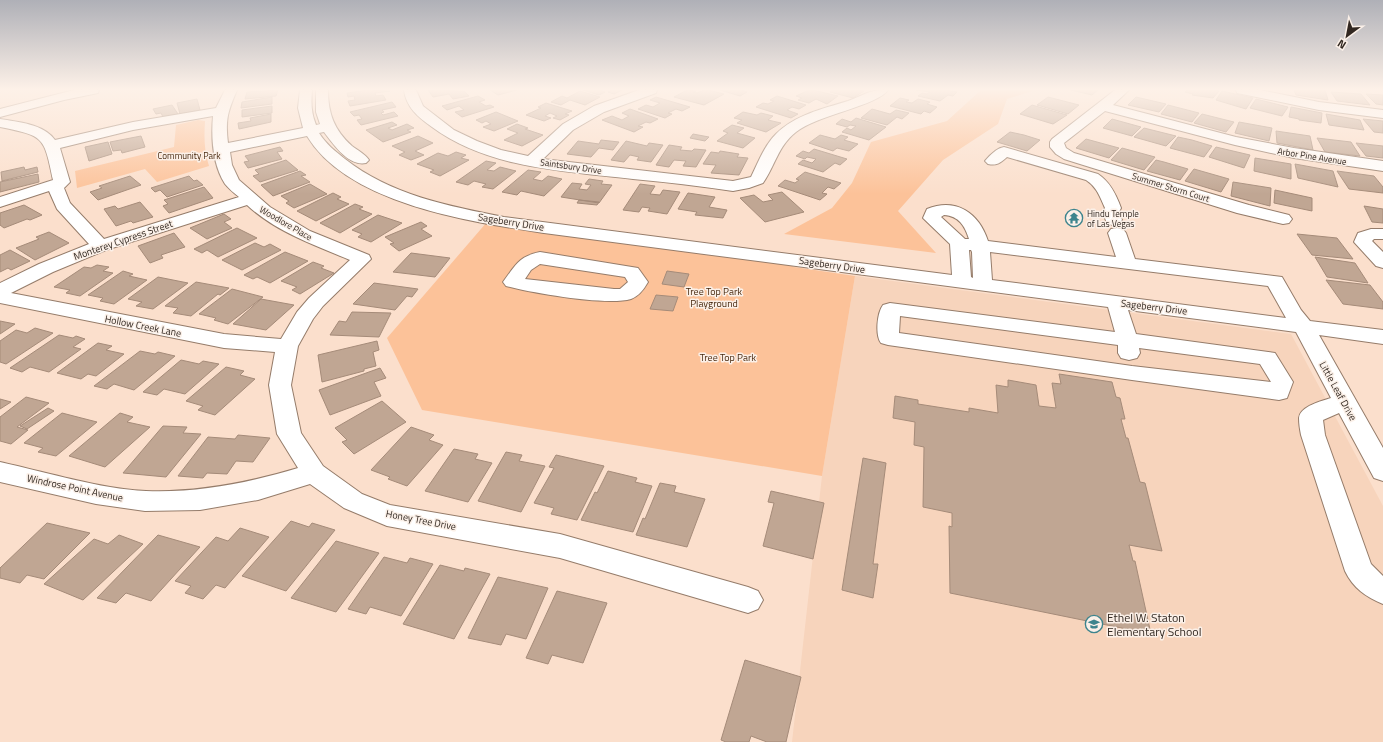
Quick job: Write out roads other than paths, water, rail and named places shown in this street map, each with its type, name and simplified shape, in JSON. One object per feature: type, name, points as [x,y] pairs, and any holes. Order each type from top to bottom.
[{"type":"street","points":[[7,125],[30,130],[42,135],[52,145],[63,205],[100,246]]},
{"type":"street","points":[[52,145],[142,125]]},
{"type":"street","name":"Woodlore Place","points":[[219,125],[220,145],[224,165],[232,182],[264,211],[304,235],[348,253]]},
{"type":"street","points":[[220,145],[322,125]]},
{"type":"street","name":"Sageberry Drive","points":[[326,125],[341,145],[363,162],[390,177],[424,191],[474,205],[620,232]]},
{"type":"street","name":"Saintsbury Drive","points":[[435,125],[457,138],[492,151],[532,161],[733,186],[743,185],[757,180],[780,137],[797,125]]},
{"type":"street","points":[[532,161],[573,125]]},
{"type":"street","name":"Summer Storm Court","points":[[1079,125],[1057,142],[1057,146],[1061,151],[1069,156],[1243,209],[1283,219]]},
{"type":"street","name":"Arbor Pine Avenue","points":[[1173,125],[1235,141],[1294,153],[1383,166]]},
{"type":"street","name":"Sageberry Drive","points":[[309,127],[324,149],[347,169],[370,182],[412,200],[477,217],[644,235],[1298,320],[1383,337]]},
{"type":"street","points":[[983,279],[980,245],[974,227],[968,219],[955,212],[945,210],[937,211],[933,214],[932,218],[959,243],[980,245],[1127,264],[1111,212],[1113,208],[1101,182],[1092,177],[1004,152],[993,161]]},
{"type":"street","points":[[0,202],[60,190]]},
{"type":"street","name":"Monterey Cypress Street","points":[[0,291],[46,268],[100,246],[250,199]]},
{"type":"street","points":[[600,267],[620,232]]},
{"type":"street","points":[[1383,234],[1371,234],[1364,237],[1363,242],[1383,262]]},
{"type":"street","points":[[624,271],[644,235]]},
{"type":"street","points":[[959,243],[961,276]]},
{"type":"street","name":"Honey Tree Drive","points":[[348,253],[362,260],[316,302],[304,316],[287,346],[280,385],[289,434],[314,473],[353,501],[387,515],[560,546],[748,600]]},
{"type":"street","points":[[533,258],[624,271],[631,272],[638,282],[637,285],[627,293],[620,295],[610,295],[513,282],[528,262],[533,258]]},
{"type":"street","name":"Little Leaf Drive","points":[[1127,264],[1275,282],[1383,471]]},
{"type":"street","name":"Sageberry Drive","points":[[983,279],[1116,302],[1298,320],[1383,323]]},
{"type":"street","name":"Hollow Creek Lane","points":[[0,297],[224,341],[287,346]]},
{"type":"street","points":[[1116,302],[1128,341],[1132,374]]},
{"type":"street","points":[[890,309],[1268,358],[1282,382],[1278,392],[1132,374],[888,338],[890,309]]},
{"type":"street","points":[[1344,402],[1320,411],[1311,417],[1313,435],[1360,571],[1370,584],[1383,591]]},
{"type":"street","name":"Windrose Point Avenue","points":[[0,472],[96,494],[145,501],[200,500],[258,490],[314,473]]},
{"type":"place","name":"Hindu Temple of Las Vegas","points":[[1074,218]]},
{"type":"place","name":"Ethel W. Staton Elementary School","points":[[1094,624]]},
{"type":"park label","name":"Community Park","points":[[189,155]]},
{"type":"park label","name":"Tree Top Park Playground","points":[[714,296]]},
{"type":"park label","name":"Tree Top Park","points":[[728,357]]}]
